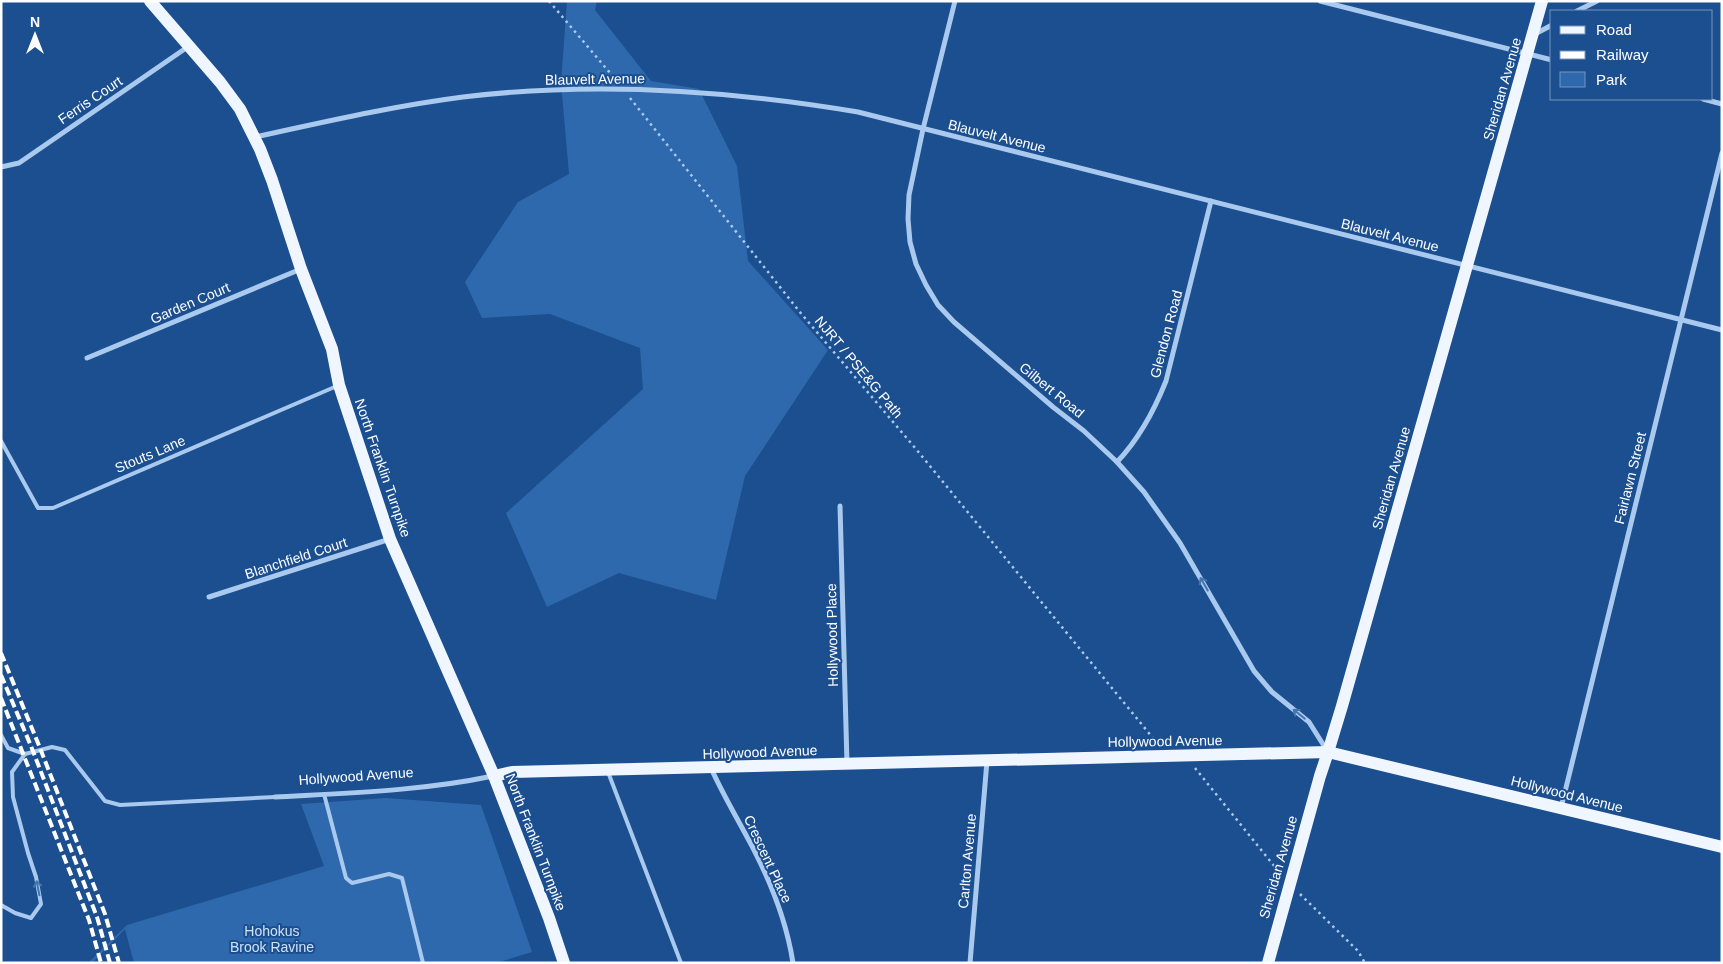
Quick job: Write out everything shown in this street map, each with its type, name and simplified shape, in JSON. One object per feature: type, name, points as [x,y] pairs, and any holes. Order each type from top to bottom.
[{"type":"main road","name":"North Franklin Turnpike","points":[[150,1],[220,82],[240,109],[260,149],[301,269],[332,349],[339,385],[390,539],[494,776],[549,918],[564,963]]},
{"type":"main road","name":"Sheridan Avenue","points":[[1268,963],[1542,1]]},
{"type":"main road","name":"Hollywood Avenue","points":[[494,776],[512,772],[1328,752],[1722,847]]},
{"type":"street","name":"Gilbert Road","points":[[955,1],[923,129],[909,195],[908,219],[910,242],[916,264],[926,285],[938,305],[954,322],[1053,407],[1084,431],[1118,462],[1144,492],[1167,523],[1254,671],[1272,692],[1309,722],[1328,752]]},
{"type":"street","points":[[1579,10],[1597,1]]},
{"type":"street","points":[[1324,2],[1550,60]]},
{"type":"street","points":[[1533,35],[1550,26]]},
{"type":"street","name":"Ferris Court","points":[[1,167],[19,163],[190,46]]},
{"type":"street","name":"Blauvelt Avenue","points":[[254,137],[398,107],[464,97],[529,91],[661,89],[793,101],[858,112],[1722,330]]},
{"type":"street","points":[[1707,100],[1722,104]]},
{"type":"street","name":"Fairlawn Street","points":[[1561,808],[1722,153]]},
{"type":"street","name":"Glendon Road","points":[[1118,462],[1143,430],[1155,408],[1166,381],[1211,201]]},
{"type":"street","name":"Garden Court","points":[[87,358],[301,269]]},
{"type":"street","name":"Hollywood Place","points":[[840,506],[847,764]]},
{"type":"street","name":"Blanchfield Court","points":[[209,597],[390,539]]},
{"type":"street","name":"Carlton Avenue","points":[[970,963],[987,761]]},
{"type":"street","name":"Crescent Place","points":[[711,768],[770,885],[782,917],[793,963]]},
{"type":"street","name":"Hollywood Avenue","points":[[276,797],[397,790],[494,776]]},
{"type":"lane","name":"Stouts Lane","points":[[1,442],[38,508],[53,508],[339,385]]},
{"type":"lane","points":[[1,735],[8,748],[25,754],[12,772],[13,797],[36,877],[41,904],[31,918],[14,913],[1,905]]},
{"type":"lane","name":"Hollywood Avenue","points":[[25,754],[52,747],[65,750],[105,802],[120,805],[276,797]]},
{"type":"lane","points":[[608,770],[681,963]]},
{"type":"lane","points":[[324,794],[346,878],[352,883],[389,874],[402,878],[423,963]]},
{"type":"path","name":"NJRT / PSE&G Path","points":[[549,1],[623,89],[799,311],[923,457],[1157,743]]},
{"type":"path","points":[[1194,768],[1280,872]]},
{"type":"path","points":[[1298,893],[1358,950],[1365,963]]},
{"type":"green space","points":[[567,1],[597,1],[595,10],[651,81],[699,89],[737,166],[748,261],[828,350],[745,476],[716,600],[619,573],[547,607],[506,513],[643,389],[640,348],[550,314],[482,318],[465,282],[518,202],[569,174],[561,83]]},
{"type":"green space","name":"Hohokus Brook Ravine","points":[[386,798],[481,805],[532,952],[496,963],[134,963],[125,929],[92,963],[88,963],[127,925],[324,866],[301,804]]},
{"type":"railway","points":[[1,653],[105,914],[119,963]]},
{"type":"railway","points":[[1,675],[31,746],[97,917],[110,963]]},
{"type":"railway","points":[[1,698],[89,920],[101,963]]}]
